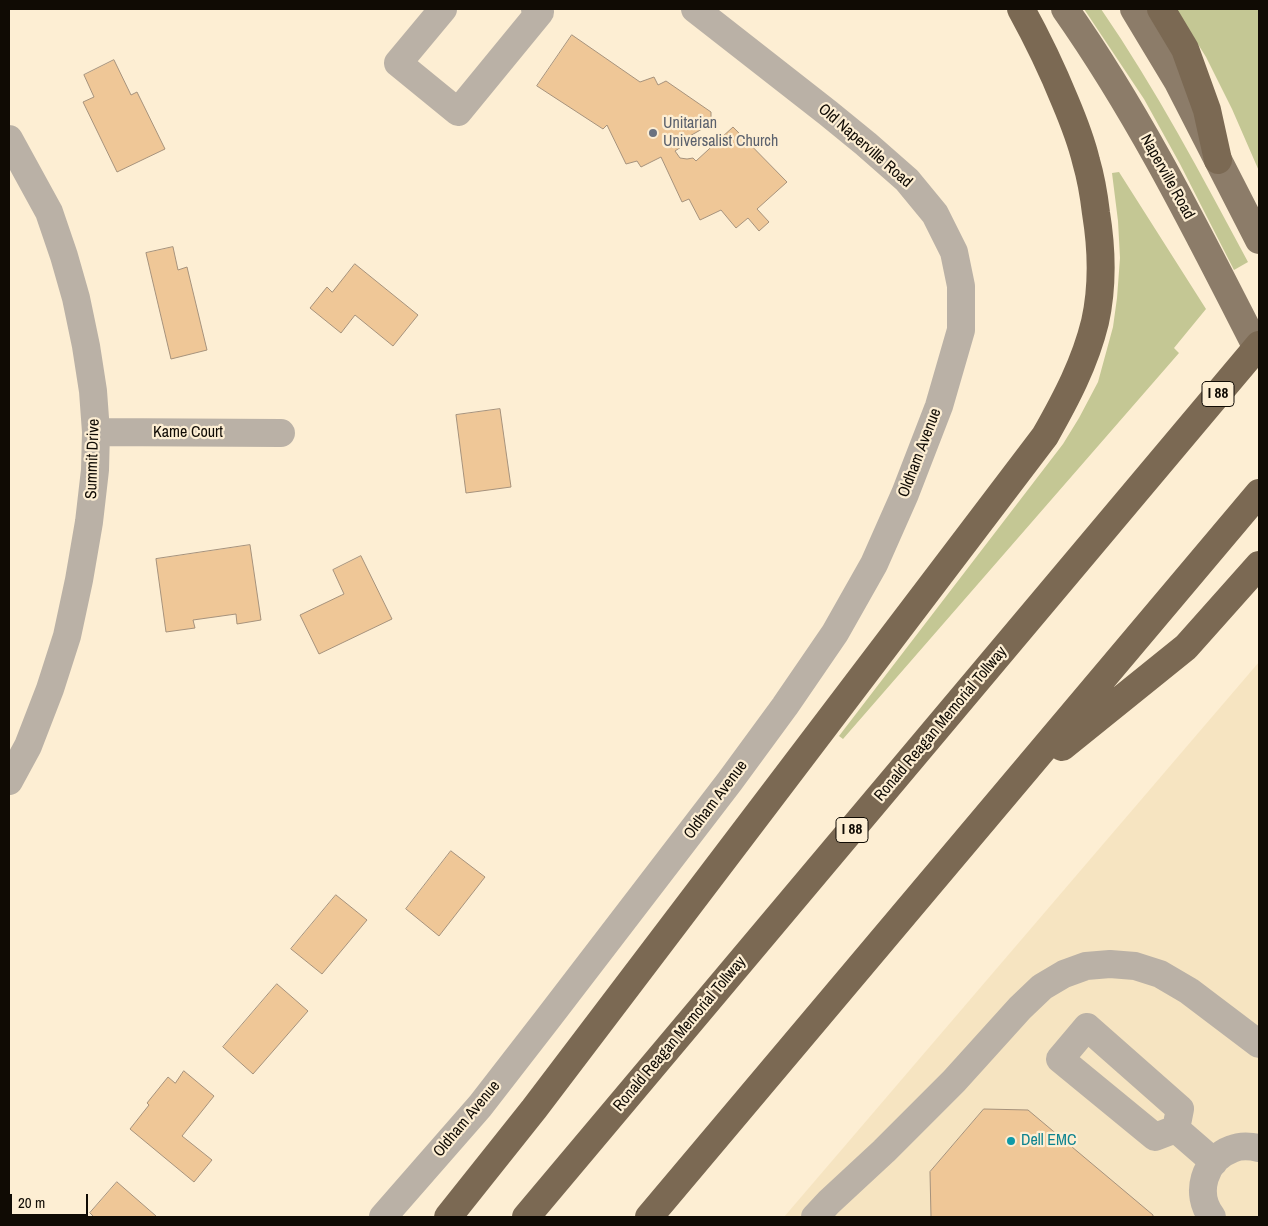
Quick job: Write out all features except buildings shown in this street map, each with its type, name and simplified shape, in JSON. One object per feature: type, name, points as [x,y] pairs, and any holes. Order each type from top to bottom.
[{"type":"highway","points":[[448,1217],[534,1109],[1045,436],[1076,378],[1095,321],[1100,294],[1102,264],[1098,227],[1086,160],[1074,122],[1042,49],[1021,9]]},
{"type":"highway","points":[[1162,9],[1186,49],[1207,110],[1218,160]]},
{"type":"highway","name":"Ronald Reagan Memorial Tollway","points":[[526,1217],[1259,345]]},
{"type":"highway","points":[[648,1217],[1259,494]]},
{"type":"highway","points":[[1014,786],[1186,647],[1251,574]]},
{"type":"main road","name":"Naperville Road","points":[[1065,9],[1147,140],[1180,199],[1259,352]]},
{"type":"main road","points":[[1134,9],[1178,82],[1259,240]]},
{"type":"street","points":[[443,9],[398,63],[458,112],[540,12],[535,9]]},
{"type":"street","name":"Old Naperville Road","points":[[695,9],[866,144],[906,180],[935,214],[954,252],[961,286],[961,330]]},
{"type":"street","name":"Summit Drive","points":[[9,139],[49,212],[64,256],[76,298],[86,346],[93,391],[96,432],[95,470],[89,522],[79,580],[66,636],[50,689],[28,746],[9,781]]},
{"type":"street","name":"Oldham Avenue","points":[[383,1217],[480,1106],[550,1016],[730,781],[835,633],[874,564],[904,494],[939,406],[961,330]]},
{"type":"street","name":"Kame Court","points":[[96,432],[281,433]]},
{"type":"street","points":[[815,1217],[954,1081],[1020,1008],[1042,988],[1064,974],[1086,966],[1110,964],[1135,966],[1160,974],[1190,991],[1259,1044]]},
{"type":"street","points":[[1176,1129],[1214,1162]]},
{"type":"street","points":[[1212,1217],[1207,1211],[1202,1197],[1203,1182],[1209,1167],[1219,1156],[1232,1148],[1247,1146],[1259,1148]]},
{"type":"shaded area","points":[[1259,662],[1259,1217],[784,1217]]},
{"type":"green space","points":[[1084,9],[1101,9],[1121,39],[1178,133],[1248,262],[1234,270],[1180,164],[1144,99]]},
{"type":"green space","points":[[1176,9],[1259,9],[1259,171],[1232,109],[1206,57]]},
{"type":"green space","points":[[1119,172],[1206,309],[1174,348],[1179,353],[843,739],[839,736],[1063,444],[1098,382],[1113,327],[1117,298],[1120,258],[1112,173]]},
{"type":"place","name":"Unitarian Universalist Church","points":[[653,133]]},
{"type":"place","name":"Dell EMC","points":[[1011,1141]]}]
